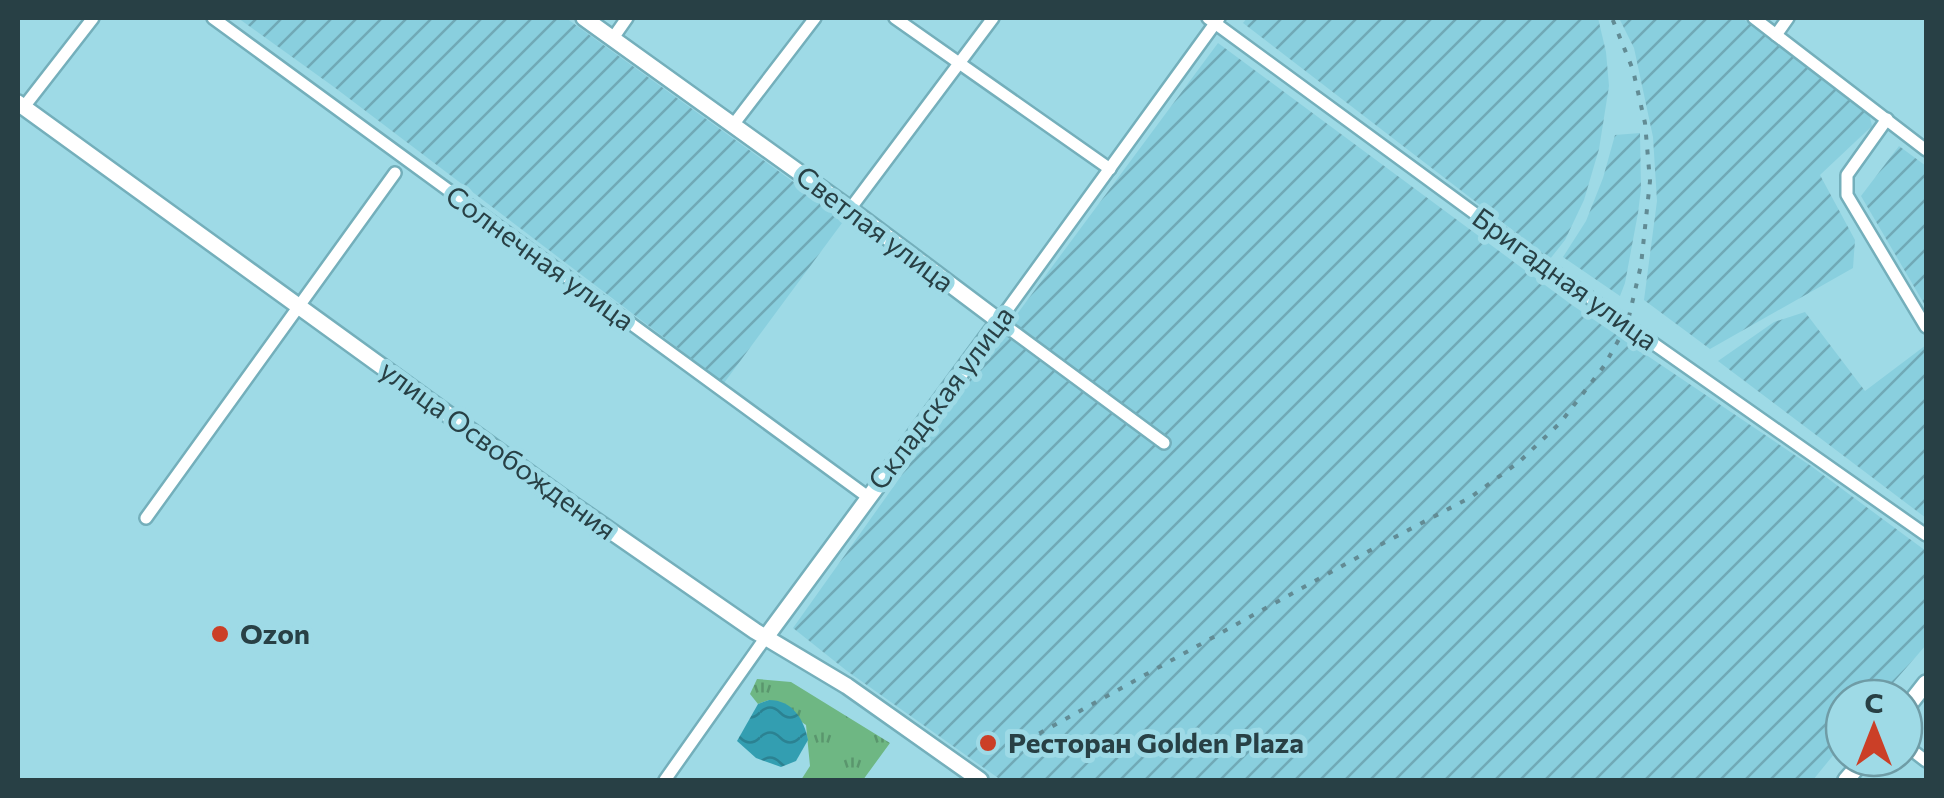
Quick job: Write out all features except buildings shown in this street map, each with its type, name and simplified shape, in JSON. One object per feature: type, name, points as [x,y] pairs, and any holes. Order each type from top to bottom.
[{"type":"street","name":"улица Освобождения","points":[[93,18],[20,105],[572,505],[766,636],[848,686],[980,780]]},
{"type":"street","name":"Солнечная улица","points":[[213,18],[868,497]]},
{"type":"street","name":"Светлая улица","points":[[584,18],[850,209],[1164,443]]},
{"type":"street","points":[[613,38],[627,18]]},
{"type":"street","points":[[733,125],[815,18]]},
{"type":"street","points":[[895,18],[1110,169]]},
{"type":"street","points":[[850,209],[993,18]]},
{"type":"street","points":[[1754,18],[1926,150]]},
{"type":"street","points":[[1776,35],[1788,18]]},
{"type":"street","name":"Складская улица","points":[[665,780],[766,636],[1110,169],[1214,19]]},
{"type":"street","name":"Бригадная улица","points":[[1214,19],[1628,326],[1926,535]]},
{"type":"street","points":[[1887,119],[1847,176],[1848,195],[1926,327]]},
{"type":"street","points":[[146,518],[395,172]]},
{"type":"shaded area","points":[[238,18],[566,18],[845,219],[724,383]]},
{"type":"shaded area","points":[[1247,18],[1598,18],[1609,86],[1599,149],[1584,200],[1565,240],[1550,259],[1243,23]]},
{"type":"shaded area","points":[[1619,18],[1742,18],[1869,113],[1872,126],[1820,175],[1855,240],[1853,268],[1710,349],[1644,300],[1657,201],[1653,137],[1634,48]]},
{"type":"shaded area","points":[[1218,43],[1572,305],[1811,466],[1926,551],[1926,645],[1897,678],[1824,678],[1824,767],[1813,780],[1001,780],[793,628],[997,341]]},
{"type":"shaded area","points":[[1640,133],[1641,189],[1620,296],[1563,257],[1586,221],[1615,135]]},
{"type":"shaded area","points":[[1899,146],[1926,166],[1926,307],[1861,196]]},
{"type":"shaded area","points":[[1805,312],[1865,391],[1926,345],[1926,518],[1718,361],[1774,322]]},
{"type":"green space","points":[[757,679],[791,682],[890,743],[863,780],[801,780],[810,766],[806,725],[769,700],[758,704],[750,694]]},
{"type":"water","points":[[769,700],[784,703],[796,712],[808,740],[796,761],[781,767],[756,758],[737,741],[758,704]]},
{"type":"railway","points":[[1013,748],[1471,497],[1519,462],[1561,422],[1604,366],[1627,325],[1641,265],[1650,181],[1645,123],[1633,70],[1612,18]]},
{"type":"place","name":"Ozon","points":[[220,634]]},
{"type":"place","name":"Ресторан Golden Plaza","points":[[988,743]]}]
